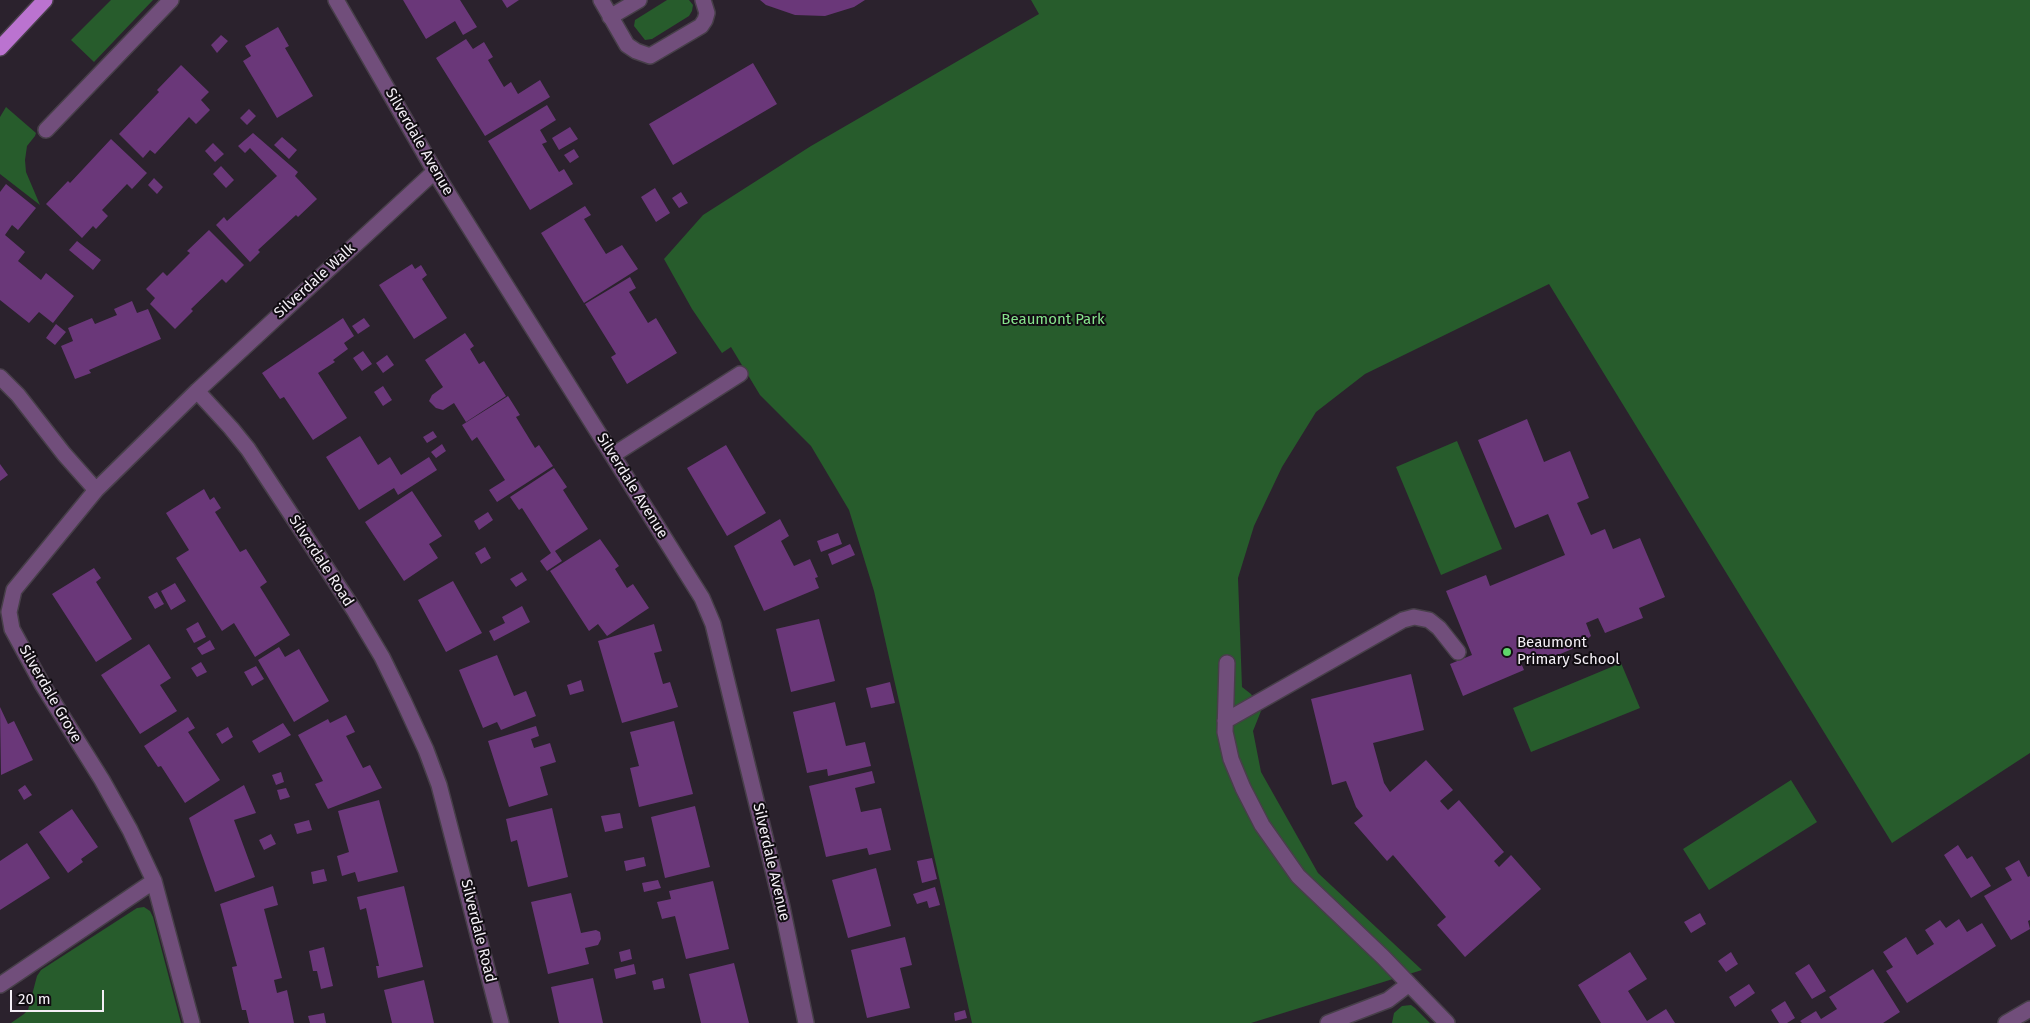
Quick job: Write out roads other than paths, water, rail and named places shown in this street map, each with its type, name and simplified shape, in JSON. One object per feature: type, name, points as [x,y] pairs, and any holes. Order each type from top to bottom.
[{"type":"main road","points":[[0,48],[45,0]]},
{"type":"street","points":[[46,130],[172,0]]},
{"type":"street","name":"Silverdale Avenue","points":[[336,0],[434,172],[702,598],[713,624],[782,907],[806,1023]]},
{"type":"street","points":[[601,0],[627,45],[636,51],[650,56],[700,26],[705,20],[707,13],[703,0]]},
{"type":"street","points":[[610,16],[639,0]]},
{"type":"street","name":"Silverdale Walk","points":[[197,391],[434,172]]},
{"type":"street","points":[[613,455],[740,374]]},
{"type":"street","points":[[0,377],[18,395],[64,454],[96,490],[197,391]]},
{"type":"street","name":"Silverdale Road","points":[[197,391],[248,449],[354,610],[382,657],[404,700],[426,750],[439,786],[501,1023]]},
{"type":"street","name":"Silverdale Grove","points":[[96,490],[14,590],[10,612],[12,629],[42,684],[102,780],[130,830],[154,881],[192,1023]]},
{"type":"street","points":[[1225,721],[1408,618],[1414,617],[1429,620],[1439,628],[1458,652]]},
{"type":"street","points":[[1227,663],[1225,721],[1231,759],[1262,825],[1298,876],[1383,957],[1446,1023]]},
{"type":"street","points":[[0,985],[154,881]]},
{"type":"street","points":[[1338,1022],[1388,1000],[1408,984]]},
{"type":"street","points":[[2006,1023],[2030,1009]]},
{"type":"place","name":"Beaumont Primary School","points":[[1507,652]]},
{"type":"park label","name":"Beaumont Park","points":[[1053,320]]}]
